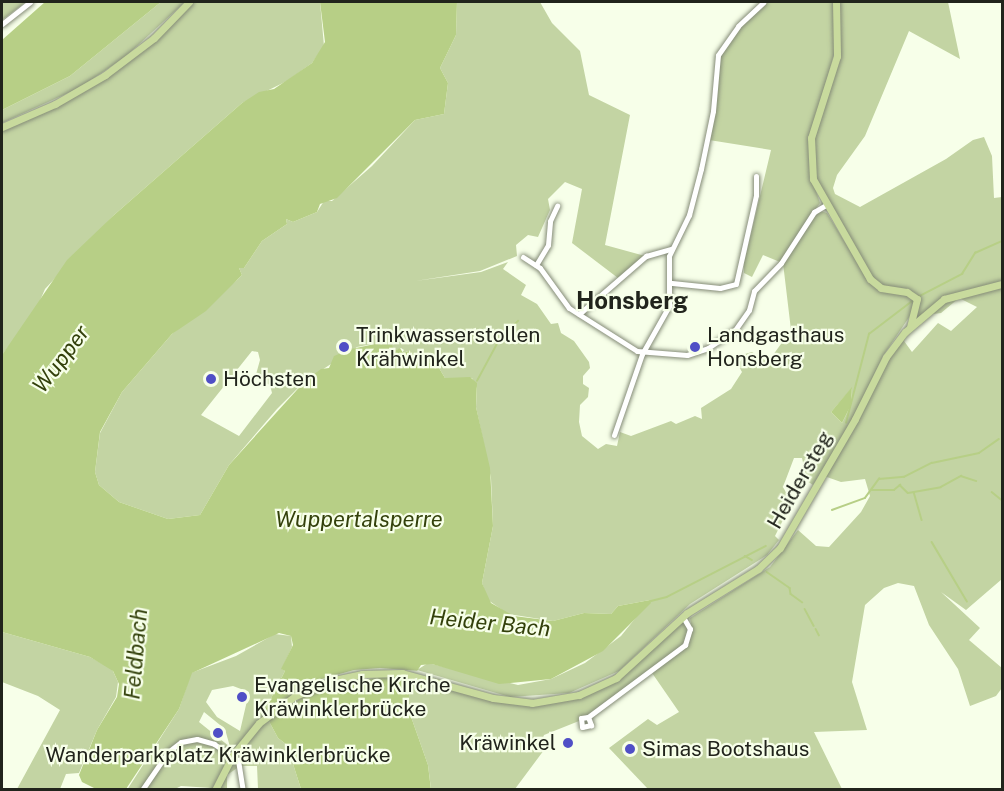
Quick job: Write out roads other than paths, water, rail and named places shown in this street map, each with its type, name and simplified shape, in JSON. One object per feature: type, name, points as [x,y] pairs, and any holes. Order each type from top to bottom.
[{"type":"main road","points":[[2,127],[64,99],[105,75],[154,38],[189,2]]},
{"type":"main road","points":[[836,2],[837,56],[815,122],[810,153],[813,180],[824,206],[870,279],[884,289],[907,292],[916,298],[910,327]]},
{"type":"main road","points":[[910,327],[952,295],[1002,284]]},
{"type":"main road","name":"Heidersteg","points":[[215,789],[233,755],[267,716],[301,693],[341,678],[387,672],[432,679],[504,700],[538,702],[570,698],[621,674],[683,617],[758,569],[780,548],[855,419],[886,357],[910,327]]},
{"type":"street","points":[[2,24],[30,2]]},
{"type":"street","points":[[614,435],[645,351],[667,314],[672,283],[668,266],[671,249],[689,215],[701,169],[715,102],[718,55],[738,26],[764,2]]},
{"type":"street","points":[[672,283],[720,288],[736,284],[756,195],[756,176]]},
{"type":"street","points":[[536,265],[548,245],[550,221],[557,206]]},
{"type":"street","points":[[523,257],[536,265],[551,280],[562,302],[638,351],[687,355],[729,335],[744,319],[754,291],[782,263],[814,212],[824,206]]},
{"type":"street","points":[[579,314],[646,256],[671,249]]},
{"type":"street","points":[[588,717],[685,645],[690,629],[683,617]]},
{"type":"street","points":[[142,789],[165,756],[184,741],[205,740],[233,755],[241,764],[243,789]]},
{"type":"water","points":[[45,2],[161,2],[70,76],[2,110],[2,40]]},
{"type":"water","name":"Wuppertalsperre","points":[[320,2],[457,2],[456,35],[440,68],[448,83],[444,114],[415,120],[337,198],[320,204],[317,212],[293,222],[286,219],[287,224],[262,241],[244,268],[239,268],[242,275],[206,311],[172,334],[122,392],[100,432],[95,472],[99,485],[119,502],[168,519],[200,515],[229,465],[305,381],[321,369],[329,368],[334,356],[351,349],[375,344],[392,345],[394,351],[400,348],[403,353],[409,351],[439,368],[445,378],[470,377],[477,383],[476,407],[490,468],[493,526],[482,583],[491,603],[514,616],[553,621],[584,613],[611,614],[618,606],[650,600],[651,603],[603,651],[551,679],[499,684],[432,664],[421,665],[409,684],[409,711],[428,765],[431,790],[301,789],[287,745],[278,738],[264,712],[285,671],[281,669],[293,645],[291,636],[279,633],[192,673],[179,709],[126,789],[96,789],[82,782],[79,775],[97,730],[117,697],[119,684],[113,671],[90,657],[2,632],[2,355],[67,260],[114,215],[242,103],[259,92],[274,89],[312,63],[325,42]]},
{"type":"water","points":[[852,387],[851,405],[842,423],[831,412]]},
{"type":"waterway","name":"Heider Bach","points":[[918,297],[962,274],[975,253],[1002,241]]},
{"type":"waterway","name":"Heider Bach","points":[[846,423],[869,334],[915,299]]},
{"type":"waterway","points":[[501,338],[518,321]]},
{"type":"waterway","points":[[477,381],[498,342]]},
{"type":"waterway","points":[[832,510],[865,498],[879,479],[904,477],[932,463],[979,453],[999,439]]},
{"type":"waterway","points":[[914,492],[941,487],[961,476],[976,481]]},
{"type":"waterway","points":[[872,490],[894,490],[900,485],[908,493],[914,492],[922,520]]},
{"type":"waterway","points":[[992,492],[1002,500]]},
{"type":"waterway","points":[[932,542],[967,601]]},
{"type":"waterway","name":"Heider Bach","points":[[651,601],[667,597],[766,546]]},
{"type":"waterway","name":"Heider Bach","points":[[745,556],[752,560]]},
{"type":"waterway","points":[[767,572],[790,588],[791,594],[802,602]]},
{"type":"waterway","points":[[805,609],[814,626]]},
{"type":"waterway","points":[[816,629],[819,635]]},
{"type":"place","name":"Trinkwasserstollen Krähwinkel","points":[[344,347]]},
{"type":"place","name":"Landgasthaus Honsberg","points":[[695,347]]},
{"type":"place","name":"Höchsten","points":[[211,379]]},
{"type":"place","name":"Evangelische Kirche Kräwinklerbrücke","points":[[242,697]]},
{"type":"place","name":"Wanderparkplatz Kräwinklerbrücke","points":[[218,733]]},
{"type":"place","name":"Kräwinkel","points":[[568,743]]},
{"type":"place","name":"Simas Bootshaus","points":[[630,749]]},
{"type":"district","name":"Honsberg","points":[[632,301]]},
{"type":"water label","name":"Wupper","points":[[61,359]]},
{"type":"water label","name":"Feldbach","points":[[136,654]]}]
